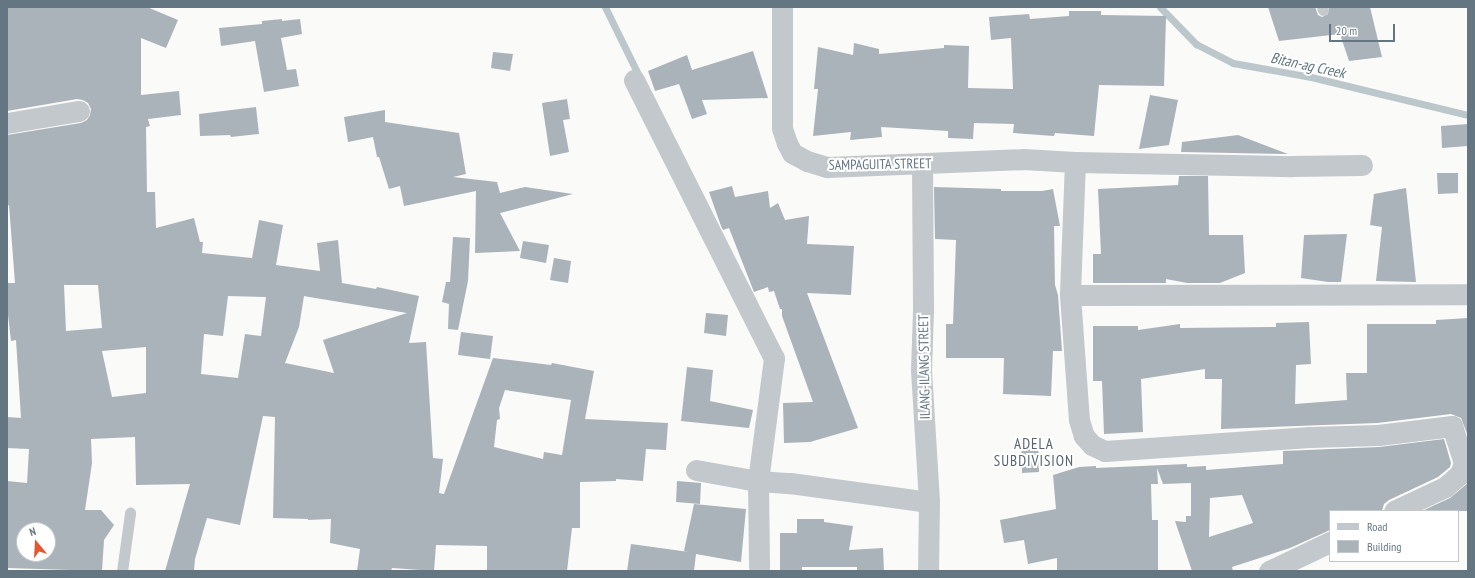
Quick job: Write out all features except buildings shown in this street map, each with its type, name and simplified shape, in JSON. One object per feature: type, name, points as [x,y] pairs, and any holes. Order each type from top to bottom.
[{"type":"street","name":"SAMPAGUITA STREET","points":[[782,7],[782,128],[792,153],[807,161],[827,166],[922,164],[1023,159],[1075,162],[1292,166],[1362,165]]},
{"type":"street","points":[[634,80],[774,358],[760,481],[759,567]]},
{"type":"street","points":[[7,123],[79,111]]},
{"type":"street","points":[[1075,162],[1070,295],[1079,420],[1084,436],[1092,445],[1104,451],[1310,436],[1378,435],[1460,425],[1464,463],[1460,474],[1445,487],[1396,510]]},
{"type":"street","name":"ILANG-ILANG STREET","points":[[922,164],[921,370],[929,502],[928,571]]},
{"type":"street","points":[[1070,295],[1468,294]]},
{"type":"street","points":[[696,470],[760,481],[790,483],[929,502]]},
{"type":"street","points":[[1269,571],[1329,542]]},
{"type":"lane","points":[[122,571],[130,513]]},
{"type":"waterway","points":[[605,7],[640,78]]},
{"type":"waterway","name":"Bitan-ag Creek","points":[[1160,7],[1196,44],[1233,63],[1311,77],[1468,115]]},
{"type":"district","name":"ADELA SUBDIVISION","points":[[1034,452]]}]
